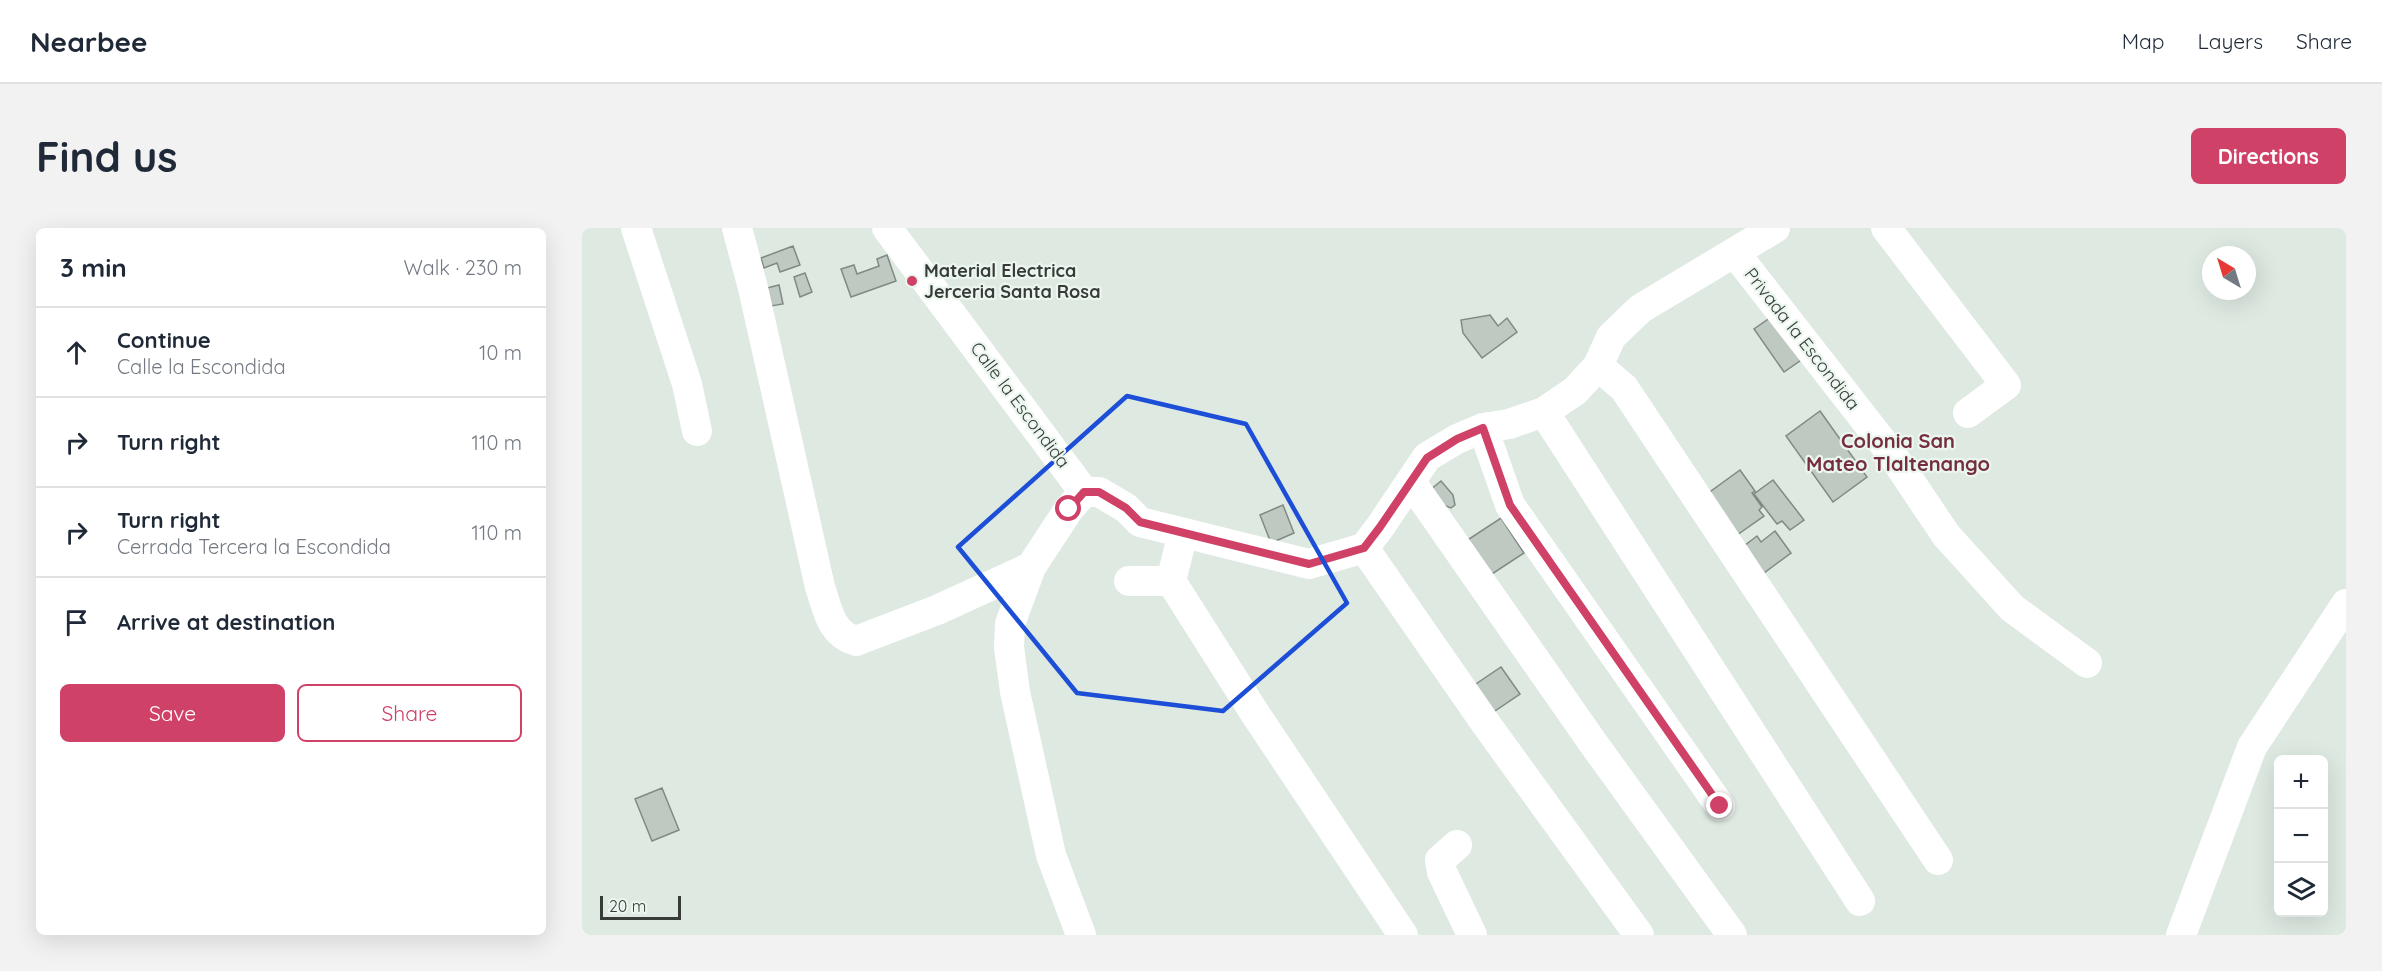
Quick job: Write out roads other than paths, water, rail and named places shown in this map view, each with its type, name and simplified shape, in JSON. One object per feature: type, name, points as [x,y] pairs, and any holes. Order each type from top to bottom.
[{"type":"street","points":[[636,228],[687,384],[697,431]]},
{"type":"street","points":[[737,228],[756,300],[820,587],[833,623],[843,637],[856,641],[969,597],[1031,567]]},
{"type":"street","name":"Calle la Escondida","points":[[887,228],[1084,492]]},
{"type":"street","points":[[1082,935],[1051,855],[1015,692],[1009,648],[1010,624],[1031,567],[1069,509],[1084,492],[1099,492],[1126,508],[1140,522],[1309,564],[1364,548],[1427,458],[1457,439],[1483,428],[1509,424],[1544,412],[1575,391],[1598,366],[1611,337],[1640,309],[1775,228]]},
{"type":"street","points":[[1886,228],[2006,385],[1968,413]]},
{"type":"street","name":"Privada la Escondida","points":[[1735,253],[1891,453],[1946,535],[2012,608],[2087,663]]},
{"type":"street","points":[[1598,366],[1624,388],[1938,860]]},
{"type":"street","points":[[1544,412],[1860,901]]},
{"type":"street","points":[[1483,428],[1510,505],[1720,806]]},
{"type":"street","points":[[1410,482],[1593,743],[1732,935]]},
{"type":"street","points":[[1183,533],[1171,581],[1256,715],[1403,935]]},
{"type":"street","points":[[1364,548],[1486,724],[1639,935]]},
{"type":"street","points":[[1129,581],[1171,581]]},
{"type":"street","points":[[2181,935],[2252,747],[2346,604]]},
{"type":"street","points":[[1457,845],[1440,860],[1442,872],[1472,935]]},
{"type":"place","name":"Material Electrica Jerceria Santa Rosa","points":[[912,281]]},
{"type":"district","name":"Colonia San Mateo Tlaltenango","points":[[1898,452]]}]
